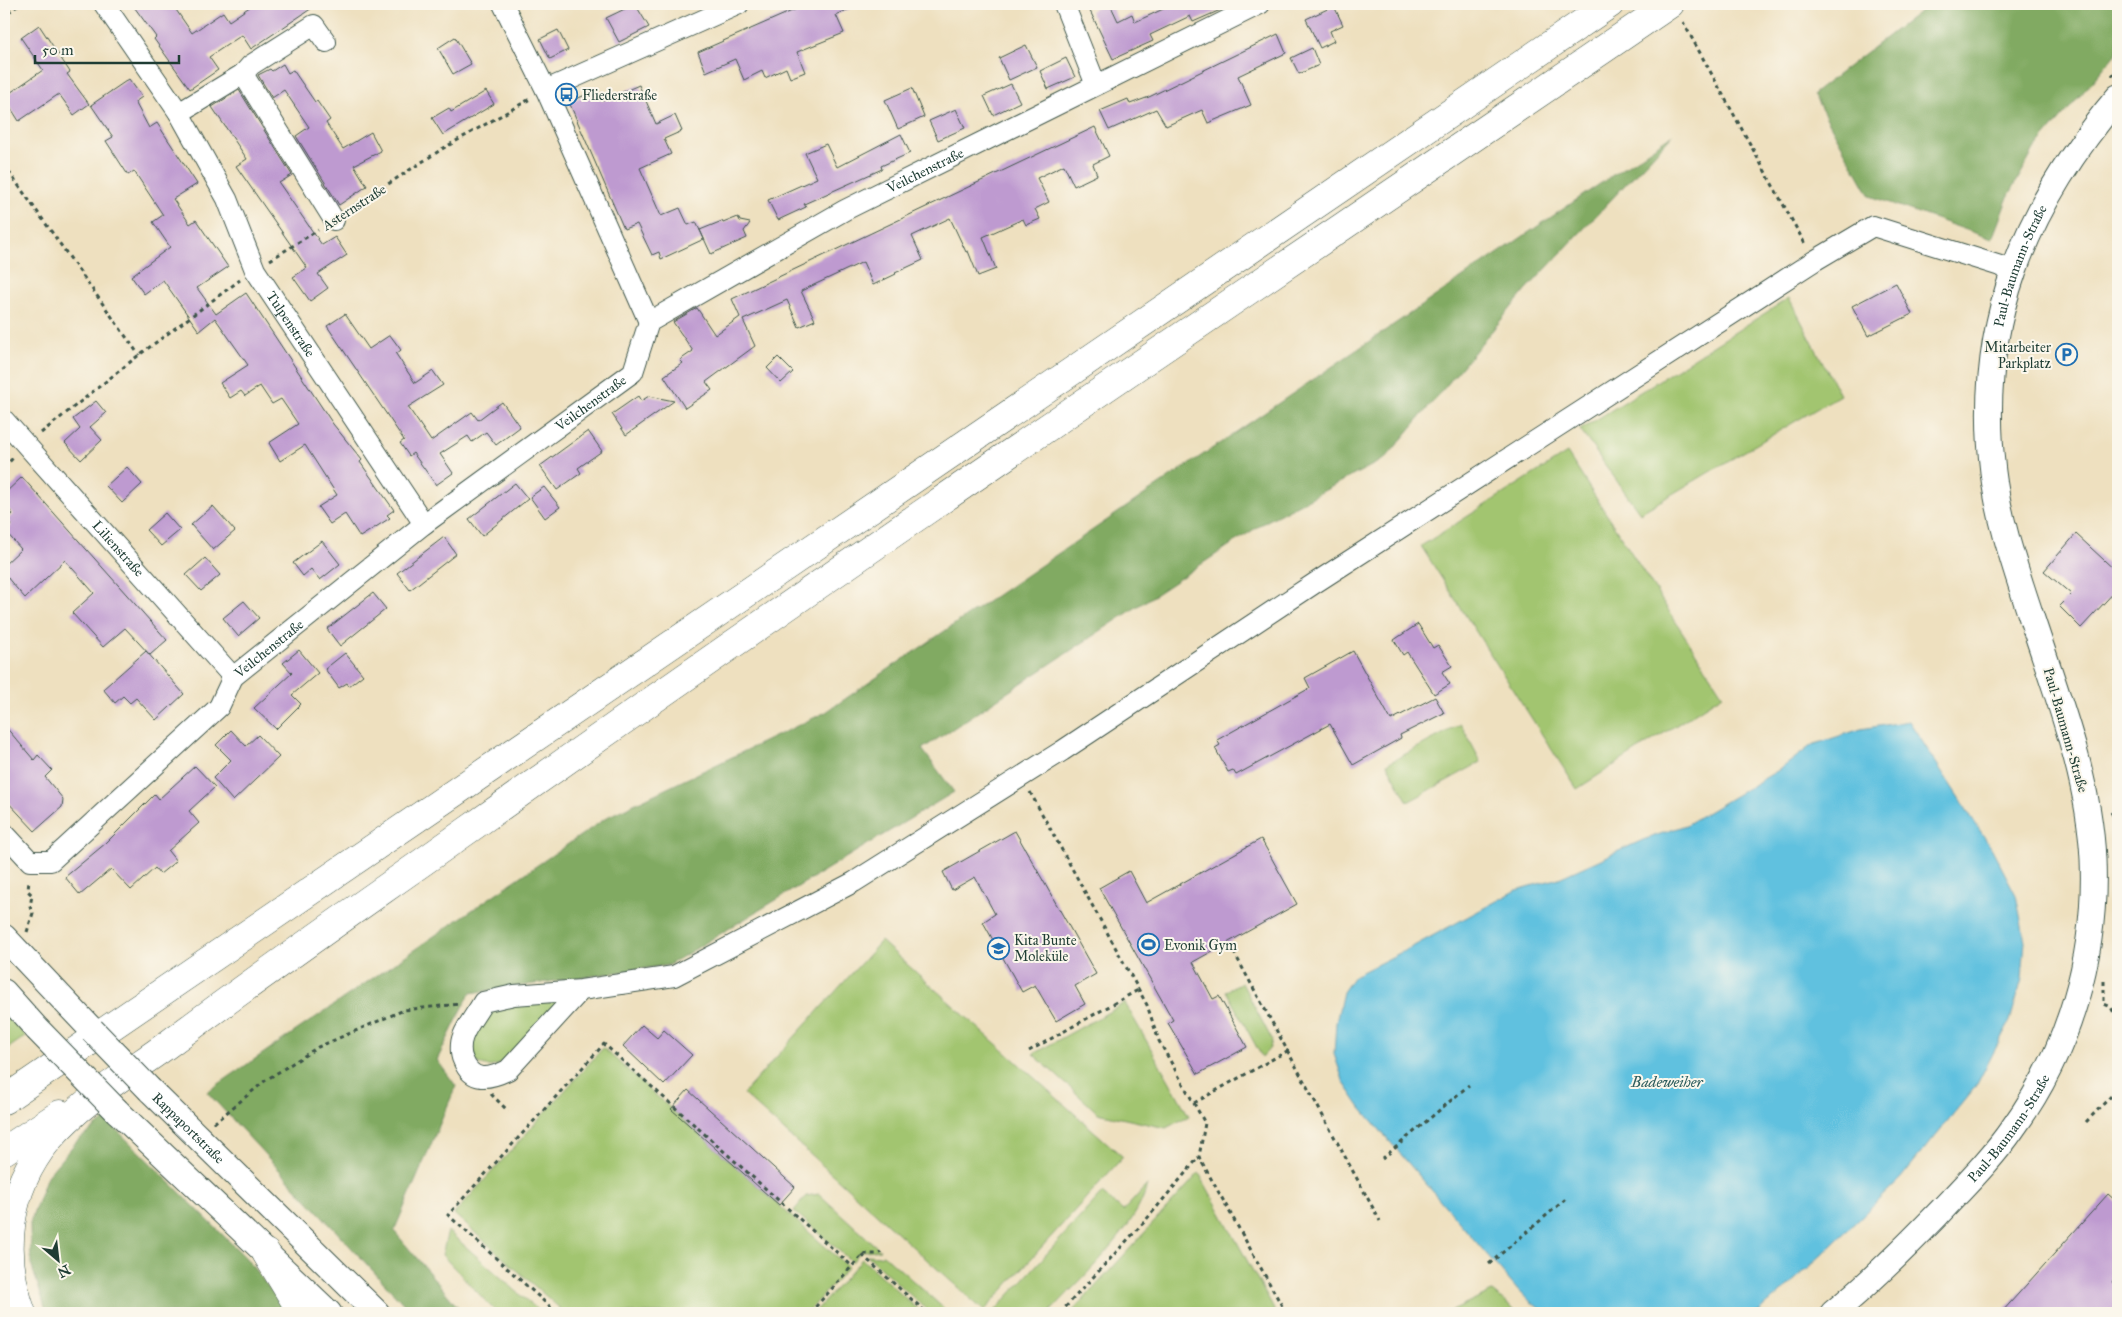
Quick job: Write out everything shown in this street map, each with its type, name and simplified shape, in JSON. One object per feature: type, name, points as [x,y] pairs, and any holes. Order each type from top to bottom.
[{"type":"highway","points":[[4,1100],[1610,4]]},
{"type":"highway","points":[[22,1313],[8,1263],[8,1230],[14,1199],[29,1168],[49,1139],[86,1105],[192,1026],[695,669],[1676,12]]},
{"type":"highway","points":[[4,1151],[192,1026]]},
{"type":"highway","points":[[4,1085],[44,1073]]},
{"type":"highway","points":[[266,1253],[302,1313]]},
{"type":"main road","name":"Paul-Baumann-Straße","points":[[1833,1313],[1914,1238],[1986,1163],[2012,1130],[2049,1069],[2060,1046],[2076,1000],[2085,963],[2093,887],[2090,832],[2085,794],[2071,739],[2012,553],[1994,475],[1989,432],[1990,392],[1994,347],[2012,270],[2026,238],[2057,179],[2118,97]]},
{"type":"main road","name":"Rappaportstraße","points":[[8,942],[150,1090],[377,1313]]},
{"type":"main road","points":[[4,992],[37,1029],[117,1111],[329,1313]]},
{"type":"street","name":"Tulpenstraße","points":[[104,4],[179,113],[227,199],[255,270],[424,524]]},
{"type":"street","points":[[503,4],[546,90],[648,322]]},
{"type":"street","points":[[546,90],[739,4]]},
{"type":"street","points":[[1064,4],[1096,85]]},
{"type":"street","name":"Veilchenstraße","points":[[30,862],[51,860],[58,854],[219,707],[233,678],[424,524],[633,372],[648,322],[845,210],[1260,4]]},
{"type":"street","points":[[179,113],[243,74],[251,65],[314,25],[326,42]]},
{"type":"street","points":[[243,74],[334,220]]},
{"type":"street","points":[[581,990],[508,1070],[494,1077],[479,1077],[467,1071],[461,1056],[462,1037],[483,1002],[514,995],[581,990],[674,976],[854,882],[1026,774],[1324,578],[1814,261],[1873,226],[2012,270]]},
{"type":"street","name":"Lilienstraße","points":[[4,420],[25,446],[233,678]]},
{"type":"street","points":[[4,833],[30,862]]},
{"type":"path","points":[[4,19],[6,14],[20,4]]},
{"type":"path","points":[[1676,12],[1814,261]]},
{"type":"path","name":"Asternstraße","points":[[4,467],[25,446],[139,355],[255,270],[442,148],[546,90]]},
{"type":"path","points":[[4,165],[139,355]]},
{"type":"path","points":[[1026,774],[1033,798],[1147,1005],[1159,1041],[1205,1123],[1199,1157],[1145,1221],[1060,1313]]},
{"type":"path","points":[[8,942],[28,930],[33,913],[30,908],[32,895],[28,891],[30,862]]},
{"type":"path","points":[[1230,944],[1380,1221]]},
{"type":"path","points":[[1029,1051],[1138,990]]},
{"type":"path","points":[[198,1138],[266,1080],[318,1047],[404,1010],[483,1002]]},
{"type":"path","points":[[557,1313],[448,1215],[604,1044],[852,1266]]},
{"type":"path","points":[[1194,1103],[1289,1050]]},
{"type":"path","points":[[1382,1159],[1470,1085]]},
{"type":"path","points":[[2086,1122],[2118,1089]]},
{"type":"path","points":[[1199,1157],[1286,1313]]},
{"type":"path","points":[[1490,1264],[1567,1198]]},
{"type":"path","points":[[810,1313],[862,1255],[881,1252]]},
{"type":"path","points":[[862,1255],[927,1313]]},
{"type":"green space","points":[[1929,4],[2118,4],[2118,51],[2034,150],[2008,197],[1992,239],[1870,196],[1813,94]]},
{"type":"green space","points":[[1673,134],[1526,290],[1386,458],[1265,522],[922,749],[954,792],[669,965],[470,993],[437,1060],[456,1086],[394,1231],[463,1313],[412,1313],[207,1092],[609,816],[826,712]]},
{"type":"green space","points":[[1789,298],[1840,395],[1640,513],[1580,430]]},
{"type":"green space","points":[[1567,453],[1723,695],[1577,789],[1421,546]]},
{"type":"green space","points":[[1461,724],[1481,762],[1408,802],[1387,764]]},
{"type":"green space","points":[[881,941],[1123,1157],[984,1311],[743,1094]]},
{"type":"green space","points":[[1242,983],[1272,1040],[1270,1048],[1262,1057],[1226,991]]},
{"type":"green space","points":[[562,1000],[520,1048],[501,1063],[493,1066],[481,1065],[471,1058],[473,1037],[476,1029],[489,1010],[510,1004]]},
{"type":"green space","points":[[1125,1003],[1189,1116],[1166,1128],[1098,1113],[1033,1054]]},
{"type":"green space","points":[[4,1012],[26,1036],[4,1051]]},
{"type":"green space","points":[[603,1048],[848,1267],[807,1313],[565,1313],[454,1214]]},
{"type":"green space","points":[[106,1119],[245,1257],[289,1313],[47,1313],[31,1264],[30,1223],[47,1176],[77,1141]]},
{"type":"green space","points":[[1199,1173],[1276,1313],[1071,1313],[1083,1300]]},
{"type":"green space","points":[[1147,1185],[1132,1218],[1120,1236],[1049,1313],[993,1313],[1102,1193],[1123,1211]]},
{"type":"green space","points":[[819,1194],[880,1250],[861,1251],[852,1262],[794,1211],[806,1196]]},
{"type":"green space","points":[[448,1231],[541,1313],[497,1313],[442,1255]]},
{"type":"green space","points":[[883,1254],[949,1313],[930,1313],[867,1255],[880,1256]]},
{"type":"green space","points":[[862,1259],[922,1313],[814,1313]]},
{"type":"green space","points":[[1492,1292],[1518,1313],[1448,1313]]},
{"type":"water","name":"Badeweiher","points":[[1909,721],[1992,849],[2016,895],[2025,941],[2022,979],[2010,1021],[1976,1086],[1900,1179],[1806,1270],[1757,1313],[1545,1313],[1520,1293],[1361,1108],[1344,1083],[1334,1054],[1336,1023],[1343,992],[1354,976],[1517,890],[1559,878],[1643,840],[1686,825],[1782,768],[1812,745],[1861,729]]},
{"type":"building","points":[[132,4],[172,4],[192,33],[223,12],[229,21],[254,4],[318,4],[251,49],[242,35],[209,57],[218,70],[190,89],[154,39],[156,37]]},
{"type":"building","points":[[635,4],[649,27],[619,42],[606,18]]},
{"type":"building","points":[[808,4],[861,4],[836,15],[844,33],[797,52],[805,72],[790,78],[786,68],[765,78],[762,71],[744,80],[735,59],[706,72],[698,52]]},
{"type":"building","points":[[1110,4],[1118,21],[1132,14],[1135,22],[1174,4],[1234,4],[1193,22],[1190,16],[1150,35],[1153,41],[1113,59],[1090,11]]},
{"type":"building","points":[[1334,6],[1343,25],[1330,31],[1334,41],[1320,48],[1306,19]]},
{"type":"building","points":[[39,25],[70,72],[67,74],[89,104],[74,115],[59,94],[19,121],[4,97],[43,70],[21,38]]},
{"type":"building","points":[[558,30],[568,50],[550,59],[540,39]]},
{"type":"building","points":[[1278,34],[1286,53],[1238,76],[1251,105],[1208,123],[1202,110],[1166,126],[1156,109],[1109,130],[1100,111],[1128,99],[1130,104],[1149,97]]},
{"type":"building","points":[[455,37],[471,64],[453,74],[438,48]]},
{"type":"building","points":[[1026,45],[1037,67],[1009,80],[999,58]]},
{"type":"building","points":[[1312,48],[1319,65],[1299,74],[1291,58]]},
{"type":"building","points":[[1066,58],[1075,77],[1048,89],[1040,71]]},
{"type":"building","points":[[283,64],[288,73],[293,70],[315,102],[317,101],[330,120],[326,123],[343,149],[371,132],[381,151],[354,165],[367,186],[339,205],[296,136],[309,127],[284,90],[272,98],[258,75],[270,69],[272,71]]},
{"type":"building","points":[[129,79],[142,97],[135,102],[149,128],[157,123],[197,184],[173,199],[190,224],[196,220],[228,267],[197,288],[216,314],[246,293],[333,424],[362,460],[360,462],[394,510],[387,515],[390,518],[360,537],[345,514],[330,524],[318,507],[337,495],[305,445],[280,461],[269,443],[298,424],[281,399],[272,404],[260,386],[245,396],[241,391],[230,398],[220,383],[248,365],[215,318],[199,331],[163,280],[144,294],[131,276],[170,247],[153,222],[163,215],[134,171],[128,175],[106,141],[113,137],[91,105]]},
{"type":"building","points":[[1011,84],[1020,102],[993,115],[984,96]]},
{"type":"building","points":[[639,85],[656,124],[675,115],[682,131],[664,139],[671,154],[640,168],[661,216],[680,208],[688,225],[696,222],[704,239],[661,259],[659,252],[652,255],[637,224],[624,229],[569,102],[597,90],[602,101]]},
{"type":"building","points":[[912,88],[924,117],[898,129],[885,100]]},
{"type":"building","points":[[239,90],[292,175],[279,183],[322,245],[335,237],[347,255],[318,274],[328,288],[310,301],[293,277],[307,268],[236,166],[247,159],[212,107]]},
{"type":"building","points":[[486,91],[494,104],[443,135],[432,118],[449,108],[451,112]]},
{"type":"building","points":[[956,109],[965,128],[938,140],[929,121]]},
{"type":"building","points":[[1095,127],[1109,156],[1093,164],[1097,175],[1074,186],[1064,165],[1037,178],[1049,202],[1035,209],[1040,219],[1026,225],[1023,219],[983,237],[996,269],[978,276],[968,251],[966,252],[950,218],[912,236],[923,260],[896,274],[873,285],[863,262],[801,291],[815,320],[799,327],[787,300],[743,320],[755,346],[706,382],[712,390],[685,408],[664,376],[683,363],[680,360],[693,351],[673,322],[697,308],[715,335],[740,317],[732,299]]},
{"type":"building","points":[[901,134],[910,153],[881,166],[882,169],[804,204],[806,207],[778,220],[768,200],[817,178],[805,153],[826,144],[837,167]]},
{"type":"building","points":[[738,217],[740,221],[750,223],[744,231],[747,238],[711,254],[700,230]]},
{"type":"building","points":[[1896,283],[1912,314],[1868,336],[1852,306]]},
{"type":"building","points":[[345,314],[369,349],[390,335],[401,350],[396,354],[415,383],[433,371],[443,385],[408,407],[431,441],[472,412],[478,420],[502,402],[520,427],[496,445],[486,432],[472,442],[468,436],[440,454],[453,473],[436,485],[413,453],[409,456],[400,443],[404,440],[327,326]]},
{"type":"building","points":[[778,357],[793,372],[781,383],[767,368]]},
{"type":"building","points":[[638,396],[641,401],[649,396],[674,401],[626,435],[612,414]]},
{"type":"building","points":[[96,401],[106,413],[90,427],[102,440],[81,460],[65,443],[80,429],[73,419]]},
{"type":"building","points":[[588,431],[602,451],[578,468],[581,473],[557,490],[540,466]]},
{"type":"building","points":[[127,467],[142,484],[122,503],[106,486]]},
{"type":"building","points":[[22,477],[167,640],[150,655],[125,628],[103,647],[72,613],[94,593],[65,560],[25,598],[4,573],[4,565],[21,549],[5,531],[11,525],[7,520],[13,514],[4,504],[4,494]]},
{"type":"building","points":[[515,483],[528,499],[482,536],[469,519]]},
{"type":"building","points":[[544,487],[560,507],[545,518],[530,497]]},
{"type":"building","points":[[213,506],[235,531],[213,550],[191,525]]},
{"type":"building","points":[[165,513],[180,530],[161,546],[146,530]]},
{"type":"building","points":[[2076,534],[2118,573],[2118,588],[2081,628],[2059,606],[2071,594],[2044,571]]},
{"type":"building","points":[[444,537],[456,554],[410,590],[397,573]]},
{"type":"building","points":[[322,541],[340,564],[320,580],[311,569],[303,576],[293,563]]},
{"type":"building","points":[[205,558],[220,575],[201,591],[186,575]]},
{"type":"building","points":[[373,593],[386,609],[340,646],[327,629]]},
{"type":"building","points":[[244,601],[259,618],[238,636],[223,618]]},
{"type":"building","points":[[1418,624],[1433,648],[1438,645],[1452,666],[1442,672],[1450,684],[1434,694],[1407,652],[1403,655],[1394,640]]},
{"type":"building","points":[[299,650],[318,673],[292,695],[301,704],[276,729],[254,708],[292,673],[283,663]]},
{"type":"building","points":[[146,651],[184,694],[156,720],[136,698],[130,703],[123,696],[115,703],[103,689]]},
{"type":"building","points":[[1353,651],[1391,720],[1435,697],[1444,713],[1400,735],[1401,738],[1353,765],[1330,724],[1236,775],[1233,770],[1228,772],[1215,748],[1220,745],[1217,740],[1310,688],[1305,678]]},
{"type":"building","points":[[345,653],[363,675],[349,686],[347,683],[339,688],[325,669]]},
{"type":"building","points":[[4,725],[34,760],[38,755],[52,770],[45,777],[63,799],[62,807],[35,831],[4,798]]},
{"type":"building","points":[[231,730],[246,746],[258,735],[279,757],[233,801],[213,778],[231,760],[216,745]]},
{"type":"building","points":[[195,766],[215,787],[189,811],[199,823],[168,851],[176,861],[160,874],[155,868],[131,890],[111,869],[80,895],[65,877],[106,843],[155,794],[159,799]]},
{"type":"building","points":[[1015,831],[1096,974],[1075,986],[1085,1004],[1056,1021],[1035,985],[1022,992],[983,922],[995,914],[975,877],[952,890],[943,872]]},
{"type":"building","points":[[1261,839],[1297,904],[1193,962],[1213,999],[1219,996],[1247,1047],[1198,1074],[1168,1023],[1173,1020],[1099,888],[1129,871],[1146,903]]},
{"type":"building","points":[[642,1025],[657,1038],[664,1030],[692,1055],[664,1085],[623,1046]]},
{"type":"building","points":[[688,1090],[795,1187],[779,1205],[671,1109]]},
{"type":"building","points":[[2108,1194],[2118,1203],[2118,1274],[2112,1282],[2118,1288],[2118,1313],[2001,1313]]},
{"type":"place","name":"Fliederstraße","points":[[566,95]]},
{"type":"place","name":"Mitarbeiter Parkplatz","points":[[2067,355]]},
{"type":"place","name":"Evonik Gym","points":[[1148,945]]},
{"type":"place","name":"Kita Bunte Moleküle","points":[[998,948]]}]
